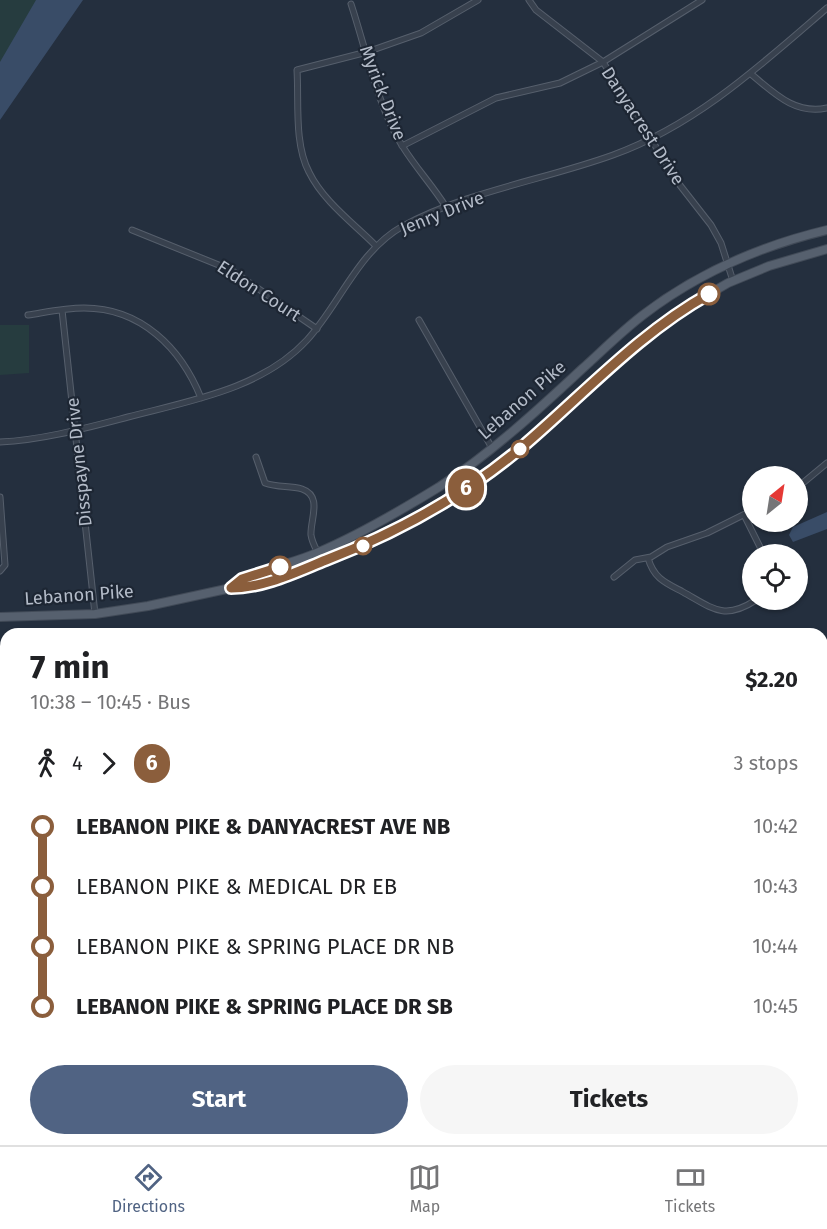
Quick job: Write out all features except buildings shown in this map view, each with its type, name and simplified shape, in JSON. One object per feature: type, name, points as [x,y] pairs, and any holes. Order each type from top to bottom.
[{"type":"main road","name":"Lebanon Pike","points":[[231,588],[242,579],[318,553],[380,522],[438,487],[524,423],[642,315],[680,288],[763,248],[827,230]]},
{"type":"main road","name":"Lebanon Pike","points":[[0,617],[94,614],[148,606],[231,588],[247,588],[284,577],[386,534],[447,500],[494,469],[654,331],[732,277],[827,249]]},
{"type":"main road","points":[[488,451],[494,469]]},
{"type":"main road","points":[[380,522],[386,534]]},
{"type":"street","points":[[375,245],[320,191],[308,171],[301,141],[297,70],[367,52],[421,33],[478,0]]},
{"type":"street","name":"Danyacrest Drive","points":[[529,0],[536,10],[603,62],[679,184],[711,225],[732,277]]},
{"type":"street","points":[[402,146],[496,98],[560,83],[603,62],[702,0]]},
{"type":"street","name":"Myrick Drive","points":[[351,3],[387,115],[402,146],[432,184],[446,207]]},
{"type":"street","name":"Jenry Drive","points":[[0,442],[25,441],[76,430],[201,398],[236,386],[267,371],[290,357],[317,329],[375,245],[402,227],[446,207],[614,155],[649,138],[723,97],[827,8]]},
{"type":"street","points":[[751,74],[777,96],[795,106],[812,111],[827,108]]},
{"type":"street","name":"Eldon Court","points":[[132,230],[231,270],[317,329]]},
{"type":"street","points":[[28,315],[83,308],[113,312],[154,331],[185,364],[201,398]]},
{"type":"street","name":"Disspayne Drive","points":[[62,310],[94,614]]},
{"type":"street","points":[[419,320],[488,451]]},
{"type":"street","points":[[256,457],[265,483],[300,489],[312,497],[315,508],[311,539],[318,553]]},
{"type":"street","points":[[808,479],[827,464]]},
{"type":"street","points":[[0,497],[5,565],[0,571]]},
{"type":"street","points":[[614,577],[630,562],[648,558],[742,516]]},
{"type":"street","points":[[648,558],[656,577],[707,607],[733,611],[742,607]]},
{"type":"green space","points":[[0,0],[75,0],[0,106]]},
{"type":"green space","points":[[0,325],[29,325],[29,373],[0,375]]},
{"type":"water","points":[[36,0],[83,0],[0,120],[0,62]]},
{"type":"water","points":[[827,512],[827,529],[793,542],[789,535],[790,532],[808,532],[808,520]]},
{"type":"bus line","name":"6","points":[[280,567],[242,579],[231,588],[247,588],[284,577],[369,543],[447,500],[521,448],[654,331],[709,294]]}]
